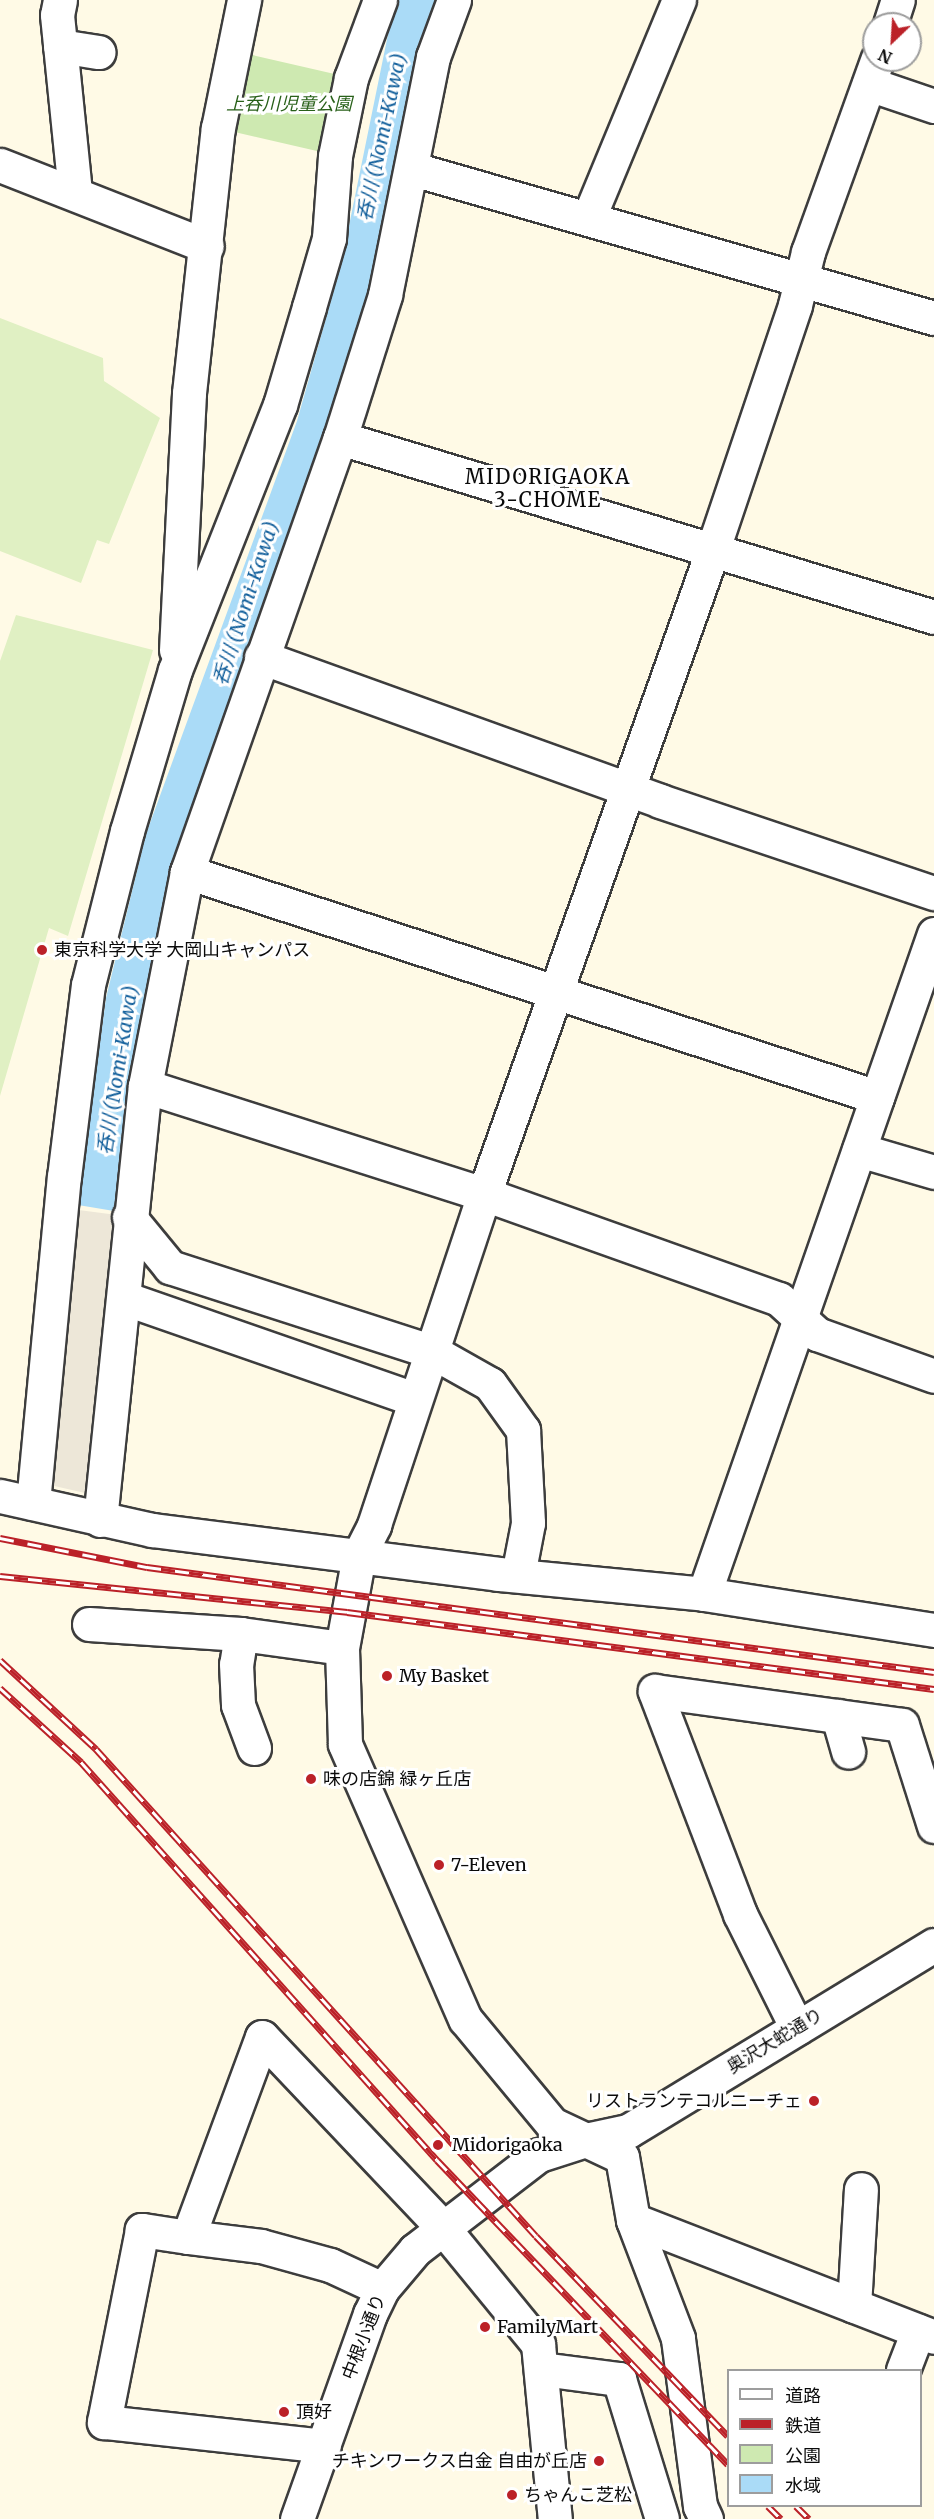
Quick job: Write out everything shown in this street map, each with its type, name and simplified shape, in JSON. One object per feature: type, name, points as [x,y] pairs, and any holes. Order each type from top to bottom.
[{"type":"street","points":[[60,0],[57,15],[75,192]]},
{"type":"street","points":[[175,670],[189,393],[207,246],[218,128],[244,0]]},
{"type":"street","points":[[33,1503],[71,1111],[88,985],[127,831],[175,670],[236,522],[300,340],[329,237],[334,156],[351,78],[380,0]]},
{"type":"street","points":[[99,1520],[124,1299],[129,1217],[145,1086],[187,872],[340,438],[385,295],[413,169],[433,57],[454,0]]},
{"type":"street","points":[[589,217],[679,0]]},
{"type":"street","points":[[60,46],[99,52]]},
{"type":"street","points":[[706,2519],[700,2506],[678,2338],[633,2220],[622,2157],[601,2137],[552,2124],[465,2019],[345,1744],[342,1648],[359,1555],[374,1525],[484,1194],[713,549],[800,280],[873,72],[934,106]]},
{"type":"street","points":[[0,165],[75,192],[207,246]]},
{"type":"street","points":[[413,169],[589,217],[934,318]]},
{"type":"street","points":[[340,438],[934,617]]},
{"type":"street","points":[[261,657],[626,789],[934,893]]},
{"type":"street","points":[[187,872],[877,1097]]},
{"type":"street","points":[[704,1594],[934,934]]},
{"type":"street","points":[[145,1086],[484,1194],[779,1299],[817,1334],[934,1376]]},
{"type":"street","points":[[859,1150],[934,1172]]},
{"type":"street","points":[[129,1217],[170,1267],[433,1352],[490,1384],[523,1430],[528,1523],[518,1575]]},
{"type":"street","points":[[124,1299],[414,1399]]},
{"type":"street","points":[[0,1496],[99,1520],[518,1575],[704,1594],[934,1630]]},
{"type":"street","points":[[89,1624],[241,1634],[342,1648]]},
{"type":"street","points":[[241,1634],[236,1664],[238,1705],[254,1748]]},
{"type":"street","points":[[797,2028],[740,1914],[655,1690],[903,1725],[934,1826]]},
{"type":"street","points":[[838,1716],[848,1752]]},
{"type":"street","name":"奥沢大蛇通り","points":[[601,2137],[628,2131],[934,1945]]},
{"type":"street","points":[[188,2237],[262,2037],[443,2228],[538,2344],[555,2519]]},
{"type":"street","name":"中根小通り","points":[[297,2519],[382,2289],[415,2250],[539,2155],[601,2137]]},
{"type":"street","points":[[854,2306],[861,2189]]},
{"type":"street","points":[[633,2220],[926,2334],[904,2369]]},
{"type":"street","points":[[324,2446],[104,2422],[142,2230],[261,2246],[330,2265],[382,2289]]},
{"type":"street","points":[[542,2369],[619,2379],[662,2519]]},
{"type":"green space","name":"上呑川児童公園","points":[[235,51],[351,78],[333,155],[217,128]]},
{"type":"green space","points":[[0,318],[103,358],[104,381],[160,418],[109,544],[97,540],[81,583],[0,551]]},
{"type":"green space","points":[[16,615],[153,650],[68,936],[49,928],[0,1096],[0,661]]},
{"type":"shaded area","points":[[71,1209],[117,1215],[89,1490],[85,1493],[50,1485]]},
{"type":"water","name":"呑川 (Nomi-Kawa)","points":[[395,0],[443,0],[375,292],[246,664],[120,1212],[78,1205],[106,998],[146,834],[297,421],[341,265]]},
{"type":"railway","points":[[0,1538],[147,1567],[934,1672]]},
{"type":"railway","points":[[0,1576],[347,1612],[934,1689]]},
{"type":"railway","points":[[0,1660],[96,1749],[536,2236],[727,2435]]},
{"type":"railway","points":[[0,1688],[81,1762],[437,2160],[727,2463]]},
{"type":"railway","points":[[769,2507],[781,2519]]},
{"type":"railway","points":[[797,2507],[809,2519]]},
{"type":"place","name":"東京科学大学 大岡山キャンパス","points":[[42,950]]},
{"type":"place","name":"My Basket","points":[[387,1676]]},
{"type":"place","name":"味の店錦 緑ヶ丘店","points":[[311,1779]]},
{"type":"place","name":"7-Eleven","points":[[439,1865]]},
{"type":"place","name":"リストランテコルニーチェ","points":[[814,2101]]},
{"type":"place","name":"Midorigaoka","points":[[438,2145]]},
{"type":"place","name":"FamilyMart","points":[[485,2327]]},
{"type":"place","name":"頂好","points":[[284,2412]]},
{"type":"place","name":"チキンワークス白金 自由が丘店","points":[[599,2461]]},
{"type":"place","name":"ちゃんこ芝松","points":[[512,2495]]},
{"type":"district","name":"MIDORIGAOKA 3-CHOME","points":[[548,488]]}]
